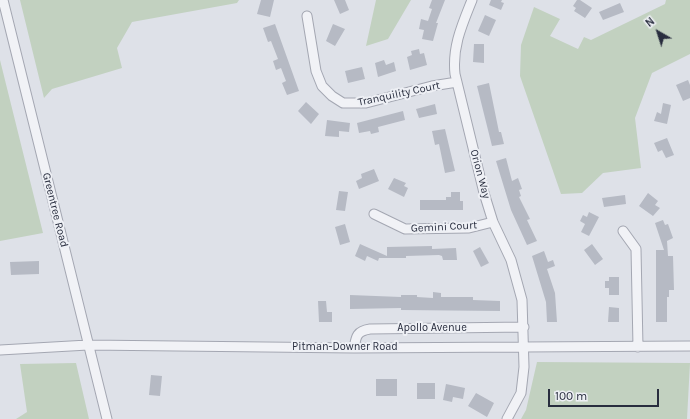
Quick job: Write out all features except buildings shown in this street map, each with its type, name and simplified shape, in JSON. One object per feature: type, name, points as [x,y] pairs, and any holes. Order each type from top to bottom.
[{"type":"street","name":"Greentree Road","points":[[3,0],[107,419]]},
{"type":"street","name":"Orion Way","points":[[472,0],[454,50],[454,63],[457,82],[466,123],[493,222],[511,260],[522,300],[524,347],[521,393],[507,419]]},
{"type":"street","name":"Tranquility Court","points":[[307,16],[316,71],[322,86],[332,96],[343,103],[366,103],[432,86],[457,82]]},
{"type":"street","name":"Gemini Court","points":[[374,214],[405,229],[469,228],[493,222]]},
{"type":"street","points":[[623,231],[636,248],[638,347]]},
{"type":"street","name":"Apollo Avenue","points":[[354,348],[356,334],[361,330],[524,327]]},
{"type":"street","name":"Pitman-Downer Road","points":[[0,350],[88,346],[354,348],[690,346]]},
{"type":"green space","points":[[20,0],[239,0],[237,3],[132,22],[117,48],[122,68],[52,89],[44,98]]},
{"type":"green space","points":[[376,0],[411,0],[388,39],[366,46]]},
{"type":"green space","points":[[666,0],[690,0],[690,54],[652,73],[635,118],[641,168],[603,173],[582,193],[561,194],[520,76],[521,45],[534,7],[560,19],[550,36],[578,49],[584,37],[591,40],[665,4]]},
{"type":"green space","points":[[0,60],[43,233],[0,241]]},
{"type":"green space","points":[[537,362],[690,363],[687,419],[521,419],[526,410]]},
{"type":"green space","points":[[76,363],[89,419],[16,419],[27,412],[20,364]]}]
